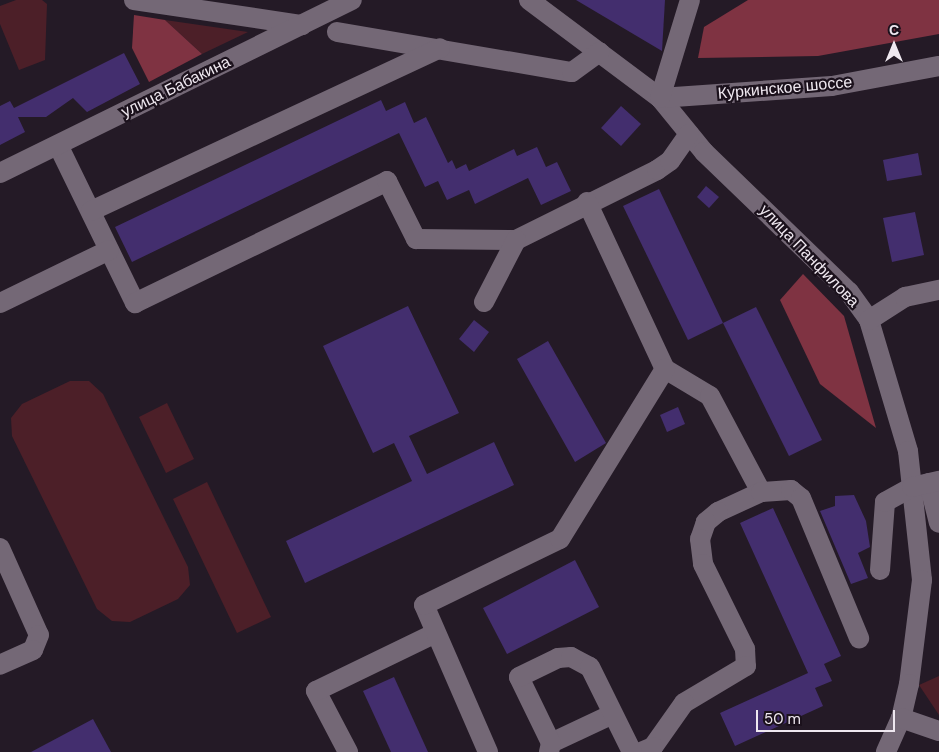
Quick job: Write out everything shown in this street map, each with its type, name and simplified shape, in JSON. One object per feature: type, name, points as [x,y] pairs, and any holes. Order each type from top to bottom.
[{"type":"street","points":[[134,0],[302,25]]},
{"type":"street","name":"улица Бабакина","points":[[0,173],[352,0]]},
{"type":"street","name":"улица Панфилова","points":[[529,0],[660,98],[689,134],[849,292],[869,320],[908,451],[927,484],[922,580],[901,718],[886,752]]},
{"type":"street","points":[[660,98],[690,0]]},
{"type":"street","points":[[337,32],[440,48],[572,72],[600,52]]},
{"type":"street","points":[[91,212],[440,48]]},
{"type":"street","name":"Куркинское шоссе","points":[[660,98],[832,86],[939,66]]},
{"type":"street","points":[[58,145],[135,302],[386,181],[416,239],[516,240],[587,202],[657,170],[670,161],[689,134]]},
{"type":"street","points":[[587,202],[665,369],[710,396],[761,492]]},
{"type":"street","points":[[484,302],[516,240]]},
{"type":"street","points":[[0,303],[109,250]]},
{"type":"street","points":[[869,320],[905,297],[939,290]]},
{"type":"street","points":[[488,752],[424,605],[560,539],[665,369]]},
{"type":"street","points":[[880,570],[885,502],[927,484],[939,523]]},
{"type":"street","points":[[641,752],[653,747],[684,703],[746,666],[745,649],[703,564],[700,539],[706,522],[718,512],[761,492],[791,490],[801,498],[859,638]]},
{"type":"street","points":[[0,548],[39,635],[33,650],[0,665]]},
{"type":"street","points":[[348,752],[316,691],[436,633]]},
{"type":"street","points":[[613,714],[550,748],[519,676],[558,658],[576,658],[590,667],[632,752]]},
{"type":"street","points":[[901,718],[939,731]]},
{"type":"shaded area","points":[[16,0],[42,0],[47,4],[45,60],[19,70],[0,24],[0,6]]},
{"type":"shaded area","points":[[748,0],[939,0],[939,34],[818,56],[698,58],[704,27]]},
{"type":"shaded area","points":[[134,15],[165,20],[202,54],[149,82],[132,48]]},
{"type":"shaded area","points":[[165,20],[248,32],[202,54]]},
{"type":"shaded area","points":[[803,274],[844,316],[876,428],[820,384],[780,300]]},
{"type":"shaded area","points":[[70,381],[89,381],[103,394],[188,567],[190,585],[178,599],[130,622],[112,621],[97,609],[12,436],[11,418],[22,404]]},
{"type":"shaded area","points":[[167,403],[194,459],[166,473],[139,417]]},
{"type":"shaded area","points":[[207,482],[271,617],[237,633],[173,499]]},
{"type":"shaded area","points":[[939,676],[939,715],[919,685]]},
{"type":"building","points":[[576,0],[665,0],[662,51]]},
{"type":"building","points":[[124,53],[140,84],[87,112],[73,98],[46,117],[18,117],[25,132],[0,145],[0,106],[10,101],[14,108]]},
{"type":"building","points":[[381,100],[386,111],[405,102],[414,123],[426,117],[448,163],[452,160],[456,169],[466,164],[469,171],[514,149],[517,156],[537,147],[546,167],[557,162],[571,191],[541,205],[528,178],[475,204],[469,190],[447,200],[438,181],[425,187],[399,133],[132,262],[115,227]]},
{"type":"building","points":[[621,106],[641,124],[621,146],[601,128]]},
{"type":"building","points":[[918,153],[922,175],[887,181],[883,160]]},
{"type":"building","points":[[706,186],[719,197],[709,208],[697,197]]},
{"type":"building","points":[[659,189],[723,323],[688,340],[623,206]]},
{"type":"building","points":[[915,212],[924,255],[892,262],[883,218]]},
{"type":"building","points":[[408,306],[459,413],[409,436],[427,474],[494,442],[514,485],[305,583],[286,541],[412,481],[394,443],[373,453],[323,346]]},
{"type":"building","points":[[756,307],[822,440],[789,456],[723,323]]},
{"type":"building","points":[[474,320],[489,332],[474,352],[459,339]]},
{"type":"building","points":[[548,341],[606,443],[575,462],[517,359]]},
{"type":"building","points":[[678,407],[685,424],[667,432],[660,415]]},
{"type":"building","points":[[854,495],[866,521],[870,547],[858,553],[868,578],[851,584],[820,511],[835,506],[835,496]]},
{"type":"building","points":[[773,508],[841,656],[824,664],[832,681],[815,688],[823,706],[735,746],[720,713],[808,673],[740,523]]},
{"type":"building","points":[[575,560],[599,607],[507,654],[483,608]]},
{"type":"building","points":[[394,677],[428,752],[391,752],[363,691]]},
{"type":"building","points":[[93,719],[111,752],[31,752]]}]
